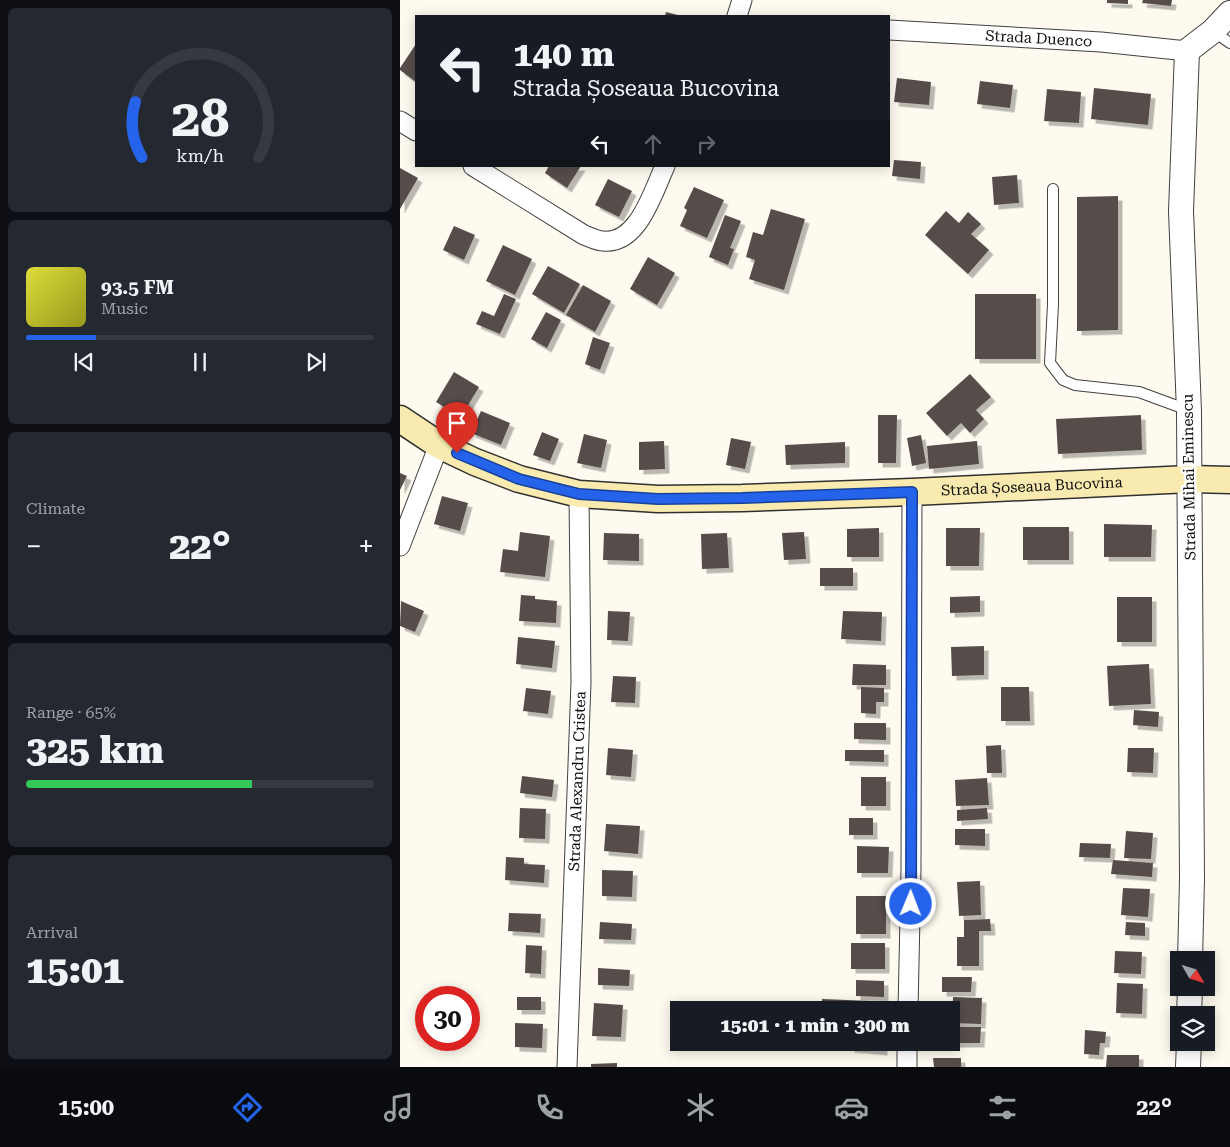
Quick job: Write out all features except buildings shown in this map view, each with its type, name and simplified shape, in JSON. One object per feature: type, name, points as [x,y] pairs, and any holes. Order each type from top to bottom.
[{"type":"main road","name":"Strada Șoseaua Bucovina","points":[[400,419],[439,444],[475,462],[519,479],[579,494],[658,499],[742,498],[1190,479],[1230,480]]},
{"type":"street","points":[[738,15],[742,0]]},
{"type":"street","points":[[1187,51],[1222,37],[1230,13]]},
{"type":"street","name":"Strada Duenco","points":[[890,30],[1101,42],[1187,51]]},
{"type":"street","name":"Strada Mihai Eminescu","points":[[1187,51],[1181,211],[1190,479],[1192,879],[1190,951]]},
{"type":"street","points":[[400,121],[415,130]]},
{"type":"street","points":[[475,167],[584,235],[602,242],[627,235],[639,222],[665,167]]},
{"type":"street","points":[[400,546],[439,444]]},
{"type":"street","points":[[908,1001],[912,859],[912,492]]},
{"type":"street","name":"Strada Alexandru Cristea","points":[[567,1067],[581,682],[579,494]]},
{"type":"street","points":[[907,1051],[907,1067]]},
{"type":"street","points":[[1188,1067],[1189,1051]]},
{"type":"lane","points":[[1053,189],[1053,304],[1050,363],[1064,380],[1075,384],[1139,392],[1189,411]]},
{"type":"route","points":[[457,453],[519,479],[579,494],[658,499],[912,492],[911,904]]}]
